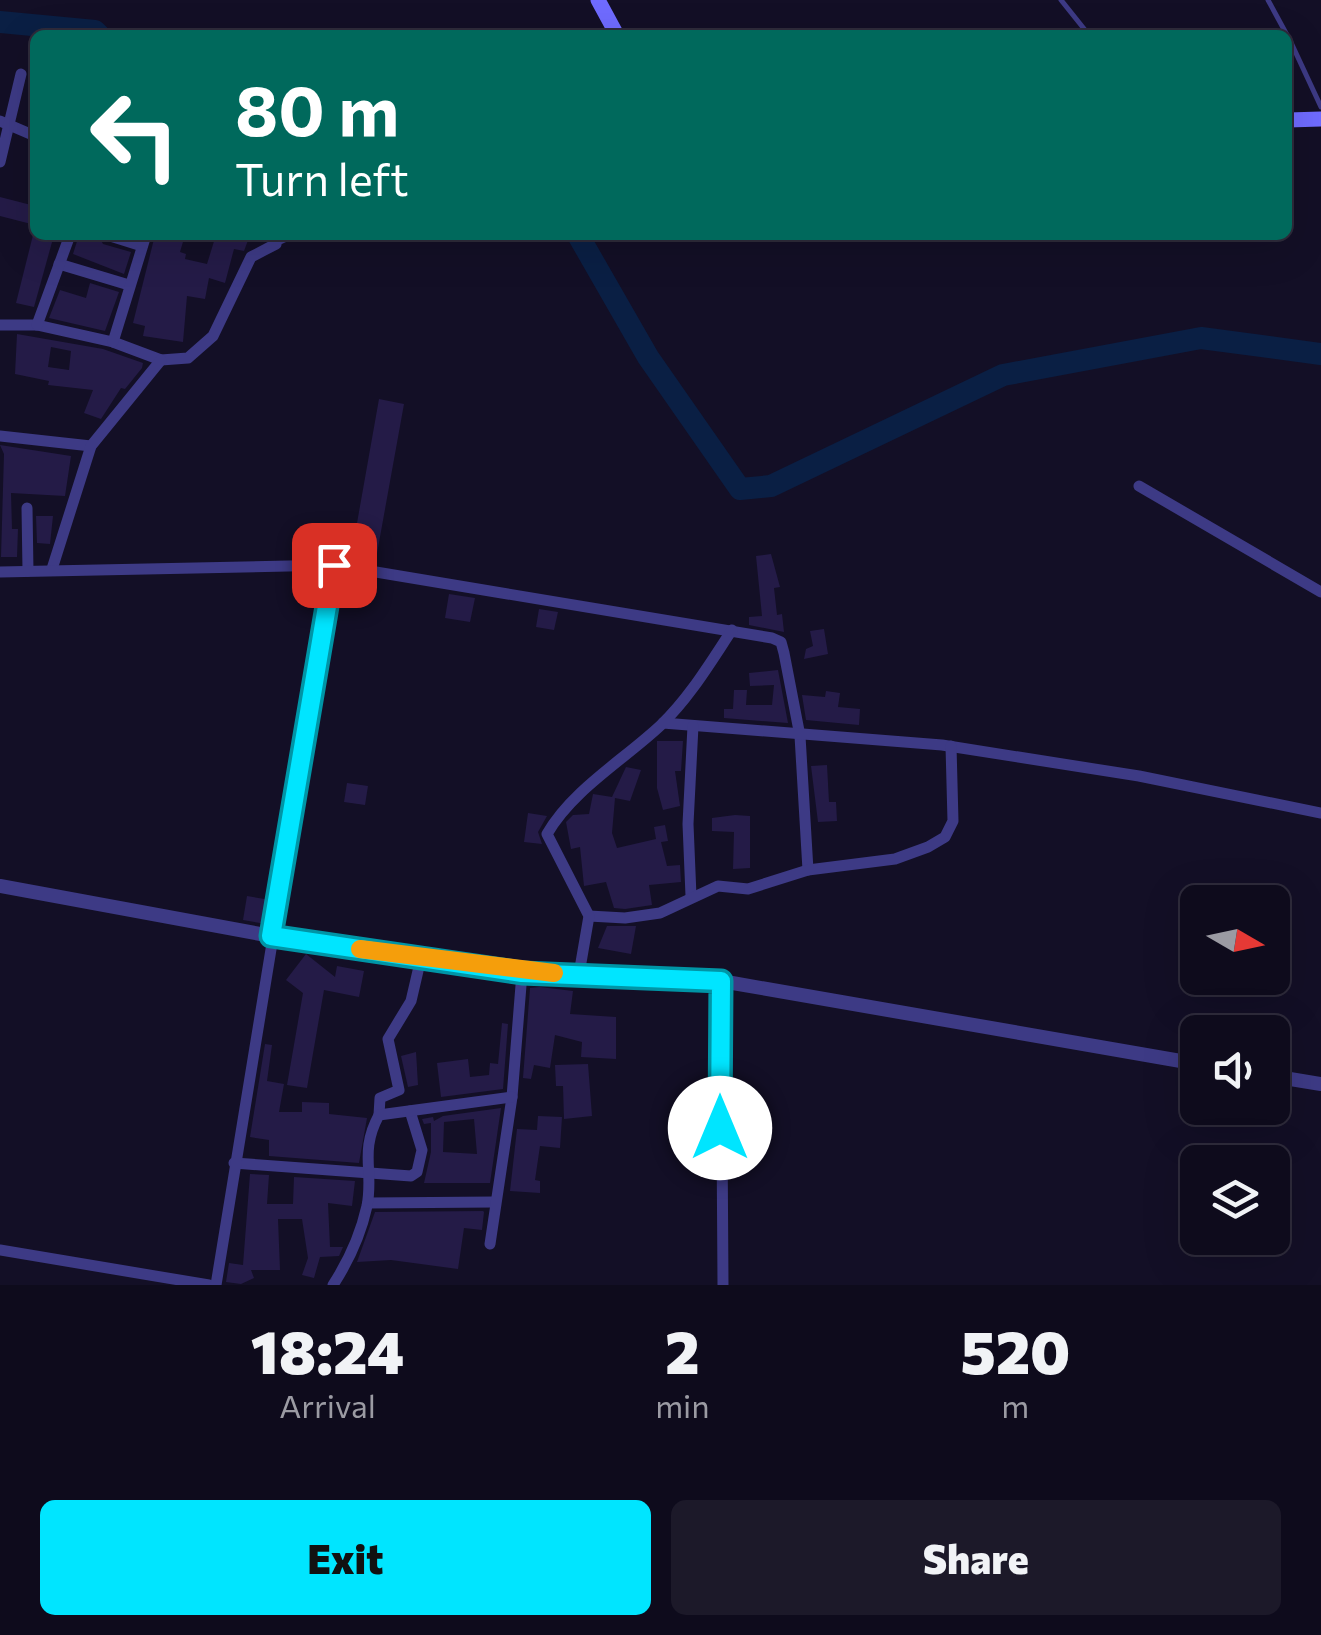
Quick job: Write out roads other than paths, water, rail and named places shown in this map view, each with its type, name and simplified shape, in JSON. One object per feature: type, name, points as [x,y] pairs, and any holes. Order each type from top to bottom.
[{"type":"main road","points":[[598,0],[613,30]]},
{"type":"main road","points":[[1292,120],[1321,119]]},
{"type":"street","points":[[0,162],[4,123],[21,74]]},
{"type":"street","points":[[4,123],[30,134]]},
{"type":"street","points":[[37,325],[68,240]]},
{"type":"street","points":[[113,342],[144,240]]},
{"type":"street","points":[[0,324],[37,325],[113,342],[161,360],[188,358],[213,336],[252,257],[276,240]]},
{"type":"street","points":[[59,264],[129,285]]},
{"type":"street","points":[[52,569],[91,446],[161,360]]},
{"type":"street","points":[[0,436],[91,446]]},
{"type":"street","points":[[1140,486],[1321,592]]},
{"type":"street","points":[[27,508],[28,570]]},
{"type":"street","points":[[0,1250],[213,1285],[334,565]]},
{"type":"street","points":[[0,572],[334,565],[732,630],[781,642],[800,736],[808,870]]},
{"type":"street","points":[[579,974],[589,916],[547,834],[592,784],[663,724],[697,684],[732,630]]},
{"type":"street","points":[[663,724],[951,746],[1139,776],[1321,814]]},
{"type":"street","points":[[692,896],[688,824],[693,726]]},
{"type":"street","points":[[589,916],[625,918],[660,913],[718,886],[748,889],[808,870],[895,859],[945,837],[953,822],[955,800],[951,746]]},
{"type":"street","points":[[0,886],[271,936],[522,973],[721,981],[1180,1061]]},
{"type":"street","points":[[333,1285],[346,1264],[368,1203],[368,1132],[378,1115],[380,1098],[398,1090],[388,1039],[411,1001],[421,958]]},
{"type":"street","points":[[490,1244],[512,1097],[522,973]]},
{"type":"street","points":[[721,981],[723,1285]]},
{"type":"street","points":[[1290,1079],[1321,1084]]},
{"type":"street","points":[[378,1115],[512,1097]]},
{"type":"street","points":[[234,1162],[410,1176],[417,1172],[422,1150],[410,1110]]},
{"type":"street","points":[[368,1203],[494,1202]]},
{"type":"lane","points":[[1061,0],[1085,30]]},
{"type":"lane","points":[[1268,0],[1284,30]]},
{"type":"lane","points":[[1292,46],[1321,107]]},
{"type":"waterway","points":[[0,22],[84,30]]},
{"type":"waterway","points":[[581,240],[648,357],[740,489],[771,486],[1003,375],[1201,338],[1321,354]]}]
